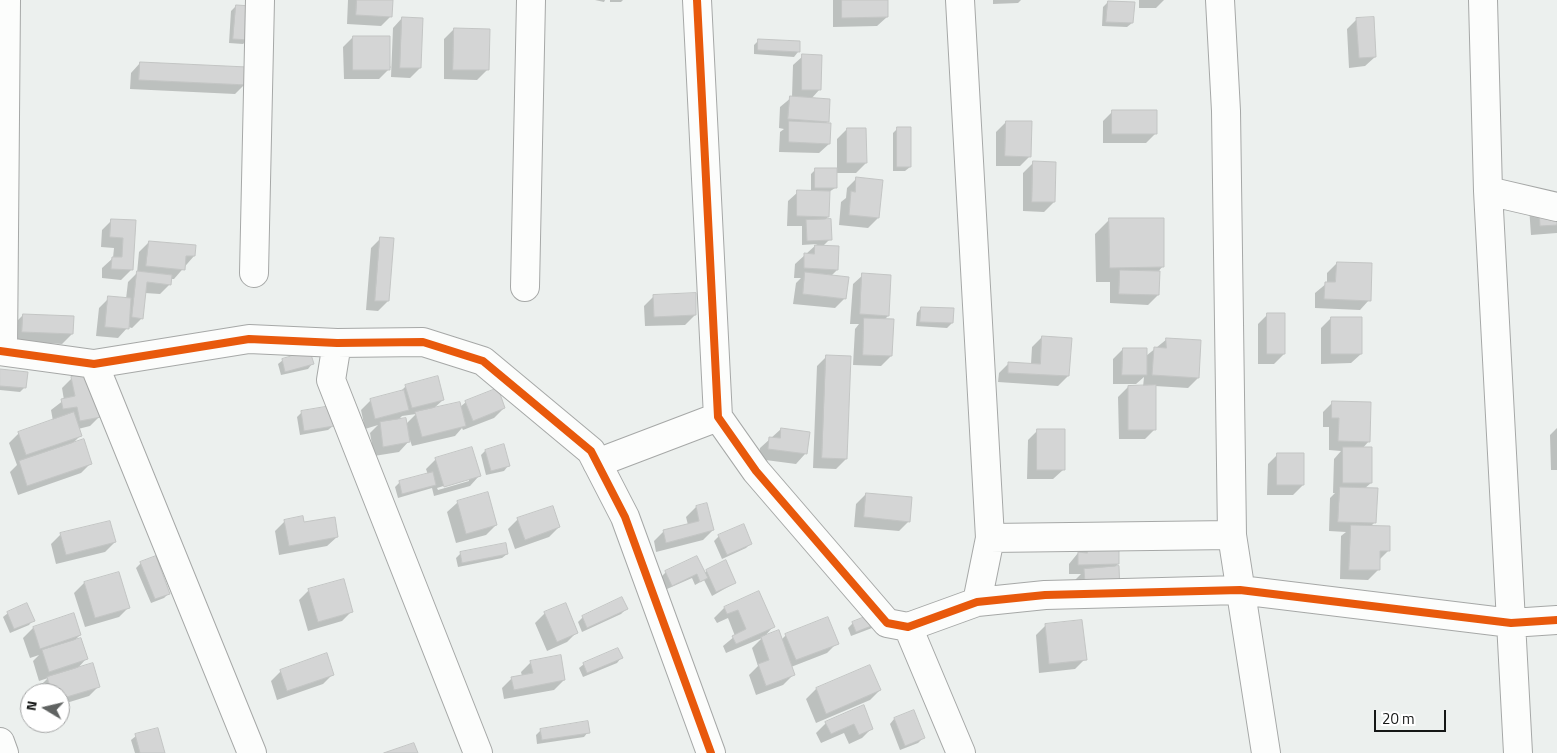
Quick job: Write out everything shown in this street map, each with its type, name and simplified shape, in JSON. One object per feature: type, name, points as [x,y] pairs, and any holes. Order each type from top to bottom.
[{"type":"street","points":[[6,0],[2,351],[94,364],[249,339],[337,343],[423,342],[483,361],[591,451],[625,517],[711,753]]},
{"type":"street","points":[[254,273],[260,0]]},
{"type":"street","points":[[525,287],[531,0]]},
{"type":"street","points":[[697,0],[718,416],[756,471],[887,623],[908,627],[978,602],[1045,595],[1240,590],[1512,623],[1557,620]]},
{"type":"street","points":[[960,0],[990,538],[978,602]]},
{"type":"street","points":[[1220,0],[1226,121],[1232,535],[1266,753]]},
{"type":"street","points":[[1483,0],[1488,191],[1518,753]]},
{"type":"street","points":[[1488,191],[1557,207]]},
{"type":"street","points":[[337,343],[331,380],[478,753]]},
{"type":"street","points":[[94,364],[252,753]]},
{"type":"street","points":[[597,463],[718,416]]},
{"type":"street","points":[[990,538],[1232,535]]},
{"type":"street","points":[[908,627],[960,753]]},
{"type":"street","points":[[0,742],[4,753]]},
{"type":"building","points":[[357,0],[393,0],[392,17],[356,15]]},
{"type":"building","points":[[842,0],[888,0],[888,17],[842,18]]},
{"type":"building","points":[[1108,1],[1135,2],[1133,23],[1106,22]]},
{"type":"building","points":[[236,5],[252,6],[249,40],[233,39]]},
{"type":"building","points":[[402,17],[423,18],[421,68],[400,68]]},
{"type":"building","points":[[1374,17],[1376,57],[1359,58],[1356,18]]},
{"type":"building","points":[[454,28],[490,29],[489,70],[453,70]]},
{"type":"building","points":[[353,36],[390,36],[390,70],[353,70]]},
{"type":"building","points":[[758,39],[800,41],[800,52],[758,50]]},
{"type":"building","points":[[802,54],[822,55],[821,90],[802,90]]},
{"type":"building","points":[[140,62],[247,67],[247,85],[139,80]]},
{"type":"building","points":[[790,96],[830,99],[829,122],[788,119]]},
{"type":"building","points":[[1112,110],[1157,110],[1157,134],[1112,134]]},
{"type":"building","points":[[789,121],[831,123],[830,144],[789,142]]},
{"type":"building","points":[[1006,121],[1032,121],[1031,157],[1005,156]]},
{"type":"building","points":[[897,127],[911,127],[911,167],[897,167]]},
{"type":"building","points":[[847,128],[866,128],[867,163],[847,163]]},
{"type":"building","points":[[1033,161],[1056,162],[1055,202],[1032,202]]},
{"type":"building","points":[[815,168],[837,168],[837,188],[815,188]]},
{"type":"building","points":[[856,177],[883,180],[879,218],[849,215],[851,191],[855,192]]},
{"type":"building","points":[[797,190],[830,191],[829,217],[797,216]]},
{"type":"building","points":[[1557,195],[1557,225],[1540,226],[1538,196]]},
{"type":"building","points":[[1109,218],[1164,218],[1164,267],[1110,268]]},
{"type":"building","points":[[111,219],[136,220],[133,270],[111,269],[112,257],[122,257],[123,238],[110,237]]},
{"type":"building","points":[[831,219],[832,240],[807,241],[806,220]]},
{"type":"building","points":[[380,237],[394,238],[389,301],[375,301]]},
{"type":"building","points":[[149,241],[196,245],[195,256],[186,256],[185,270],[146,266]]},
{"type":"building","points":[[815,245],[839,246],[838,270],[804,268],[804,253],[814,254]]},
{"type":"building","points":[[1337,262],[1372,263],[1371,301],[1324,299],[1325,282],[1335,282]]},
{"type":"building","points":[[1120,270],[1160,271],[1159,295],[1119,294]]},
{"type":"building","points":[[137,271],[172,275],[171,285],[147,282],[143,319],[132,317]]},
{"type":"building","points":[[805,272],[849,277],[846,299],[803,294]]},
{"type":"building","points":[[862,273],[891,275],[889,316],[860,314]]},
{"type":"building","points":[[696,293],[696,315],[654,317],[653,295]]},
{"type":"building","points":[[108,296],[131,298],[129,329],[105,327]]},
{"type":"building","points":[[921,307],[954,308],[953,323],[920,322]]},
{"type":"building","points":[[1267,313],[1285,313],[1285,354],[1267,354]]},
{"type":"building","points":[[23,314],[74,316],[73,334],[22,332]]},
{"type":"building","points":[[1331,317],[1362,317],[1362,354],[1331,354]]},
{"type":"building","points":[[864,318],[894,319],[892,356],[863,355]]},
{"type":"building","points":[[1042,336],[1072,338],[1069,376],[1008,373],[1008,362],[1040,364]]},
{"type":"building","points":[[1166,338],[1201,340],[1199,378],[1152,375],[1154,347],[1166,348]]},
{"type":"building","points":[[1123,348],[1147,348],[1147,375],[1122,375]]},
{"type":"building","points":[[310,351],[314,364],[285,372],[282,359]]},
{"type":"building","points":[[826,355],[851,356],[847,459],[822,458]]},
{"type":"building","points":[[0,369],[28,372],[26,388],[0,386]]},
{"type":"building","points":[[92,372],[101,417],[80,421],[77,407],[63,409],[61,399],[75,396],[71,377]]},
{"type":"building","points":[[438,376],[444,400],[412,408],[405,385]]},
{"type":"building","points":[[1156,385],[1156,430],[1128,430],[1128,386]]},
{"type":"building","points":[[498,388],[505,408],[473,421],[465,401]]},
{"type":"building","points":[[404,390],[409,410],[375,419],[370,399]]},
{"type":"building","points":[[1332,401],[1371,402],[1370,442],[1338,441],[1339,418],[1332,418]]},
{"type":"building","points":[[460,402],[466,426],[422,437],[415,412]]},
{"type":"building","points":[[331,406],[334,426],[304,431],[301,411]]},
{"type":"building","points":[[74,412],[82,436],[26,455],[18,432]]},
{"type":"building","points":[[406,418],[410,442],[383,447],[380,422]]},
{"type":"building","points":[[781,428],[810,432],[807,454],[768,449],[769,437],[780,438]]},
{"type":"building","points":[[1037,429],[1065,429],[1065,470],[1037,470]]},
{"type":"building","points":[[84,439],[92,464],[27,486],[19,461]]},
{"type":"building","points":[[504,444],[510,466],[491,471],[485,450]]},
{"type":"building","points":[[472,447],[481,476],[444,487],[435,458]]},
{"type":"building","points":[[1343,447],[1372,447],[1372,483],[1343,483]]},
{"type":"building","points":[[1277,453],[1304,453],[1304,485],[1277,485]]},
{"type":"building","points":[[433,472],[436,485],[402,494],[399,481]]},
{"type":"building","points":[[1340,487],[1378,488],[1376,523],[1338,522]]},
{"type":"building","points":[[488,492],[497,525],[466,534],[457,501]]},
{"type":"building","points":[[866,493],[912,497],[910,522],[864,517]]},
{"type":"building","points":[[707,503],[714,530],[666,543],[663,530],[699,521],[696,506]]},
{"type":"building","points":[[553,506],[560,527],[525,540],[517,518]]},
{"type":"building","points":[[303,516],[304,522],[335,517],[338,537],[289,546],[284,520]]},
{"type":"building","points":[[110,521],[116,542],[66,555],[60,533]]},
{"type":"building","points":[[744,524],[752,544],[727,555],[718,535]]},
{"type":"building","points":[[1351,525],[1390,526],[1390,551],[1380,551],[1380,570],[1349,570]]},
{"type":"building","points":[[1087,541],[1119,541],[1119,564],[1078,565],[1078,552],[1087,553]]},
{"type":"building","points":[[506,543],[508,554],[462,563],[460,552]]},
{"type":"building","points":[[156,556],[170,594],[155,599],[140,562]]},
{"type":"building","points":[[697,556],[708,578],[700,582],[697,574],[672,586],[665,571]]},
{"type":"building","points":[[726,560],[736,583],[716,592],[706,570]]},
{"type":"building","points":[[1119,566],[1120,593],[1085,583],[1084,569]]},
{"type":"building","points":[[119,572],[130,608],[95,618],[84,582]]},
{"type":"building","points":[[344,579],[353,612],[318,622],[308,589]]},
{"type":"building","points":[[759,591],[775,627],[736,644],[732,636],[746,629],[738,610],[727,614],[724,607]]},
{"type":"building","points":[[622,597],[628,609],[587,628],[582,616]]},
{"type":"building","points":[[27,603],[35,621],[14,629],[7,612]]},
{"type":"building","points":[[566,603],[578,633],[557,642],[544,612]]},
{"type":"building","points":[[74,613],[81,635],[40,649],[33,627]]},
{"type":"building","points":[[875,613],[879,623],[856,632],[852,622]]},
{"type":"building","points":[[828,617],[839,644],[796,660],[785,634]]},
{"type":"building","points":[[1082,620],[1087,660],[1049,664],[1045,624]]},
{"type":"building","points":[[779,630],[795,675],[766,686],[758,664],[769,660],[761,637]]},
{"type":"building","points":[[81,638],[88,659],[49,672],[42,650]]},
{"type":"building","points":[[618,648],[623,658],[587,673],[583,663]]},
{"type":"building","points":[[327,653],[334,675],[287,691],[280,670]]},
{"type":"building","points":[[561,655],[565,680],[514,690],[511,677],[533,673],[530,661]]},
{"type":"building","points":[[93,663],[100,687],[70,696],[70,683],[49,683],[47,677]]},
{"type":"building","points":[[870,665],[881,690],[826,714],[816,688]]},
{"type":"building","points":[[864,705],[873,729],[859,735],[854,724],[831,734],[825,722]]},
{"type":"building","points":[[914,710],[925,738],[905,746],[894,718]]},
{"type":"building","points":[[588,721],[590,733],[542,740],[540,729]]},
{"type":"building","points":[[158,728],[165,753],[140,753],[135,734]]},
{"type":"building","points":[[414,743],[418,753],[384,753]]},
{"type":"cycle path","points":[[697,0],[718,417],[756,471],[887,623],[908,627],[977,602],[1045,595],[1240,590],[1511,623],[1557,620]]},
{"type":"cycle path","points":[[0,351],[94,364],[249,339],[337,343],[423,342],[483,361],[591,451],[625,517],[711,753]]}]
